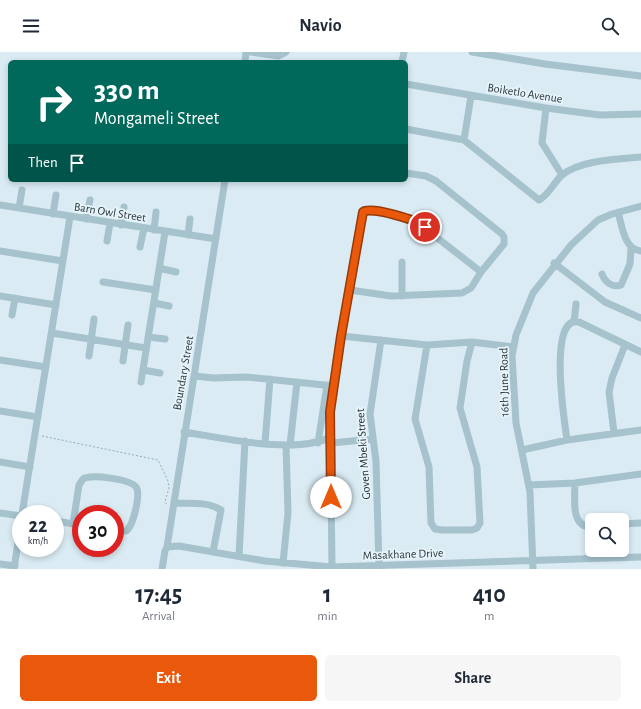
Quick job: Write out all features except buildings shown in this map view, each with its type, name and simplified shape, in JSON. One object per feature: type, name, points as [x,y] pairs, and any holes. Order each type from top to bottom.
[{"type":"street","points":[[251,52],[276,56],[286,52]]},
{"type":"street","points":[[472,52],[545,64],[641,76]]},
{"type":"street","name":"Boiketlo Avenue","points":[[408,84],[471,96],[604,116],[641,114]]},
{"type":"street","points":[[464,140],[471,96]]},
{"type":"street","points":[[546,108],[542,143],[562,175]]},
{"type":"street","points":[[408,129],[464,140],[538,200],[542,198],[562,175],[581,166],[595,162],[641,157]]},
{"type":"street","points":[[350,290],[382,295],[402,296],[462,293],[469,290],[505,242],[502,234],[436,181],[426,176],[408,173]]},
{"type":"street","name":"Boundary Street","points":[[162,569],[165,550],[167,547],[225,182]]},
{"type":"street","points":[[19,208],[22,190]]},
{"type":"street","points":[[53,214],[56,195]]},
{"type":"street","points":[[86,219],[90,200]]},
{"type":"street","name":"Barn Owl Street","points":[[0,205],[216,239]]},
{"type":"street","name":"16th June Road","points":[[533,565],[529,485],[516,423],[513,347],[516,335],[529,300],[554,264],[590,226],[605,217],[641,206]]},
{"type":"street","points":[[121,224],[124,207]]},
{"type":"street","points":[[318,443],[341,336],[362,214],[364,211],[368,210],[417,222],[481,272]]},
{"type":"street","points":[[154,230],[156,212]]},
{"type":"street","points":[[602,274],[605,281],[609,284],[617,286],[621,285],[630,264],[631,248],[618,212]]},
{"type":"street","points":[[24,505],[70,217]]},
{"type":"street","points":[[188,235],[190,218]]},
{"type":"street","points":[[107,241],[110,223]]},
{"type":"street","points":[[140,247],[144,228]]},
{"type":"street","points":[[141,382],[166,232]]},
{"type":"street","points":[[631,248],[641,251]]},
{"type":"street","points":[[0,251],[63,261]]},
{"type":"street","points":[[402,262],[402,296]]},
{"type":"street","points":[[554,264],[605,302],[641,318]]},
{"type":"street","points":[[159,268],[176,272]]},
{"type":"street","points":[[103,282],[156,290]]},
{"type":"street","points":[[0,296],[56,305]]},
{"type":"street","points":[[12,314],[15,298]]},
{"type":"street","points":[[154,303],[170,306]]},
{"type":"street","points":[[567,440],[559,362],[566,330],[574,322],[576,304]]},
{"type":"street","points":[[89,356],[94,319]]},
{"type":"street","points":[[574,322],[578,321],[641,352]]},
{"type":"street","points":[[123,362],[128,325]]},
{"type":"street","points":[[52,333],[146,348]]},
{"type":"street","points":[[341,336],[427,345],[472,342],[513,347]]},
{"type":"street","points":[[148,337],[165,339]]},
{"type":"street","name":"Goven Mbeki Street","points":[[379,567],[376,461],[370,409],[381,340]]},
{"type":"street","points":[[427,345],[415,418],[429,467],[431,523],[433,527],[438,530],[472,530],[477,528],[480,523],[477,471],[460,408],[467,361],[472,342]]},
{"type":"street","points":[[614,433],[609,392],[612,378],[625,345]]},
{"type":"street","points":[[0,360],[46,367]]},
{"type":"street","points":[[143,370],[160,373]]},
{"type":"street","points":[[194,376],[214,378],[246,377],[330,385]]},
{"type":"street","points":[[265,443],[270,379]]},
{"type":"street","points":[[283,563],[288,513],[288,445],[297,382]]},
{"type":"street","points":[[330,385],[332,567]]},
{"type":"street","points":[[0,411],[38,417]]},
{"type":"street","points":[[522,450],[567,440],[641,430]]},
{"type":"street","points":[[184,432],[288,445],[318,443],[331,440],[373,439]]},
{"type":"street","points":[[239,556],[246,440]]},
{"type":"street","points":[[0,462],[30,467]]},
{"type":"street","points":[[529,485],[575,483],[641,474]]},
{"type":"street","points":[[76,505],[79,485],[82,479],[93,476],[128,482],[135,486],[138,492],[132,522],[126,531],[124,531]]},
{"type":"street","points":[[575,483],[576,518],[579,524],[585,527]]},
{"type":"street","points":[[173,506],[205,504],[221,510],[213,552]]},
{"type":"street","points":[[0,513],[12,514]]},
{"type":"street","points":[[629,524],[641,523]]},
{"type":"street","name":"Masakhane Drive","points":[[167,547],[179,546],[317,568],[533,565],[641,557]]},
{"type":"street","points":[[0,564],[14,567],[16,557]]},
{"type":"path","points":[[35,435],[155,458],[160,463],[168,481],[165,504],[173,506]]},
{"type":"route","points":[[331,497],[330,412],[341,336],[363,212],[370,210],[412,220],[425,227]]}]
